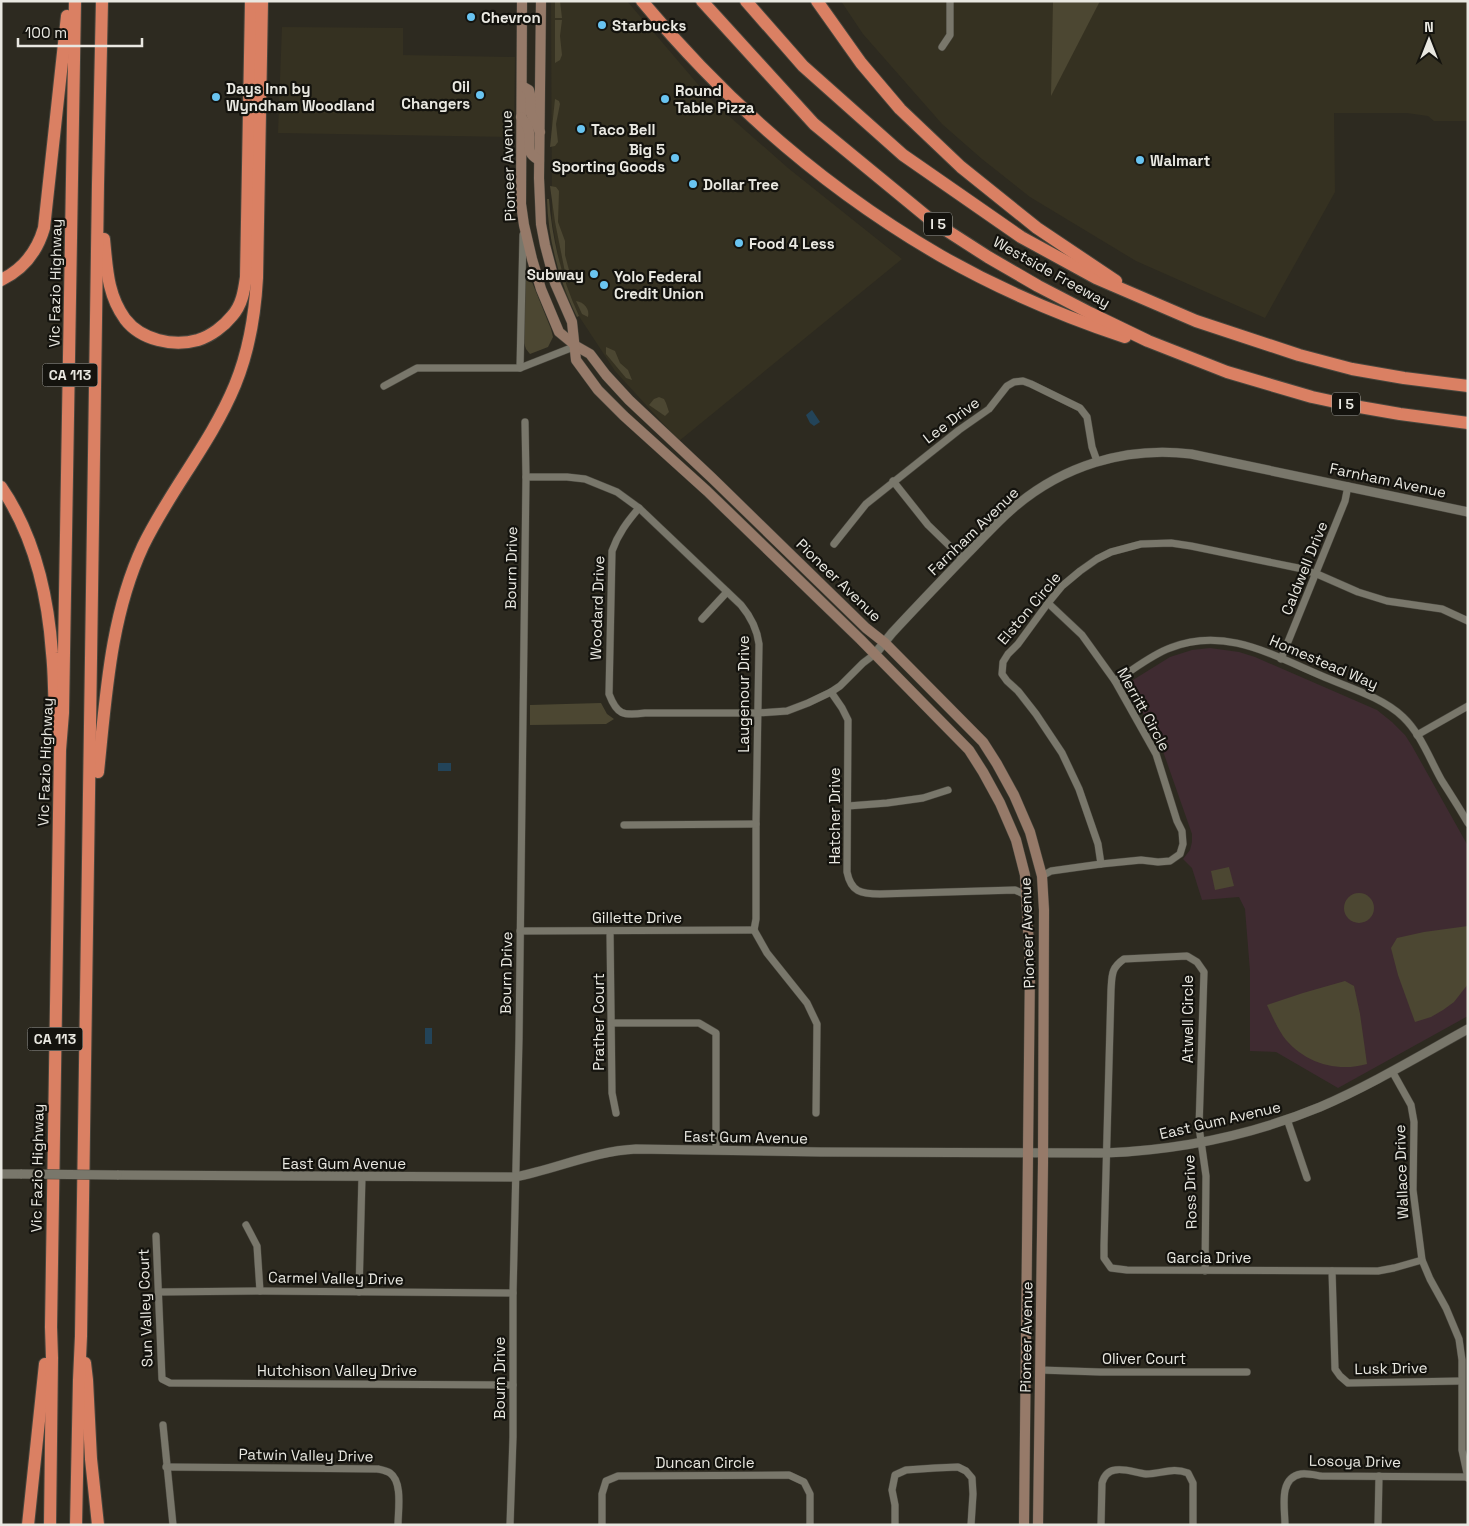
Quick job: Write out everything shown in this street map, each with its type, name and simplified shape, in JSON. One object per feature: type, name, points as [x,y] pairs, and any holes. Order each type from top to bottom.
[{"type":"highway","points":[[1,280],[22,266],[34,252],[40,242],[44,228],[70,1]]},
{"type":"highway","name":"Vic Fazio Highway","points":[[50,1525],[51,1328],[60,750],[64,703],[75,1]]},
{"type":"highway","name":"CA 113","points":[[76,1525],[90,829],[102,1]]},
{"type":"highway","points":[[98,184],[109,285],[114,301],[126,320],[141,333],[157,340],[177,343],[199,340],[218,330],[233,315],[244,295],[246,277],[251,1]]},
{"type":"highway","points":[[90,829],[112,650],[127,588],[154,525],[226,404],[246,352],[252,327],[257,278],[262,1]]},
{"type":"highway","points":[[642,1],[687,52],[748,113],[822,177],[941,256],[1042,306],[1087,324],[1227,372]]},
{"type":"highway","name":"Westside Freeway","points":[[702,1],[814,124],[932,220],[988,257],[1038,286],[1148,341],[1227,372],[1312,397],[1354,406],[1468,423]]},
{"type":"highway","name":"Westside Freeway","points":[[746,1],[803,66],[903,155],[1021,238],[1096,278],[1196,321],[1298,355],[1352,369],[1468,386]]},
{"type":"highway","points":[[817,1],[861,63],[900,109],[961,167],[1037,228],[1146,300]]},
{"type":"highway","points":[[1,487],[22,526],[34,556],[42,584],[53,655],[54,713],[60,750]]},
{"type":"highway","points":[[28,1525],[51,1328]]},
{"type":"highway","points":[[81,1336],[88,1380],[91,1459],[98,1525]]},
{"type":"main road","name":"Pioneer Avenue","points":[[522,1],[520,181],[524,225],[541,289],[559,332],[576,346],[590,354],[606,375],[630,400],[884,643],[983,742],[1014,795],[1030,832],[1042,876],[1044,910],[1038,1525]]},
{"type":"main road","name":"Pioneer Avenue","points":[[541,1],[540,202],[545,245],[555,283],[572,322],[576,360],[598,390],[624,416],[707,491],[876,654],[969,750],[984,772],[1016,840],[1025,876],[1030,966],[1024,1525]]},
{"type":"main road","points":[[522,86],[529,90],[531,114],[540,133]]},
{"type":"main road","points":[[521,117],[528,127],[529,151],[531,155],[539,160]]},
{"type":"main road","points":[[641,432],[653,435],[691,468],[701,480],[711,477]]},
{"type":"street","points":[[942,47],[950,35],[950,1]]},
{"type":"street","points":[[520,368],[524,225]]},
{"type":"street","points":[[384,386],[417,368],[520,368],[576,346]]},
{"type":"street","name":"Lee Drive","points":[[834,544],[866,504],[893,481],[989,409],[1007,386],[1014,382],[1022,381],[1080,408],[1087,417],[1096,461]]},
{"type":"street","name":"Bourn Drive","points":[[510,1525],[526,477],[524,422]]},
{"type":"street","name":"Farnham Avenue","points":[[620,713],[632,715],[645,713],[758,713],[787,711],[798,708],[831,692],[840,686],[863,663],[876,654],[892,633],[1010,511],[1036,490],[1070,471],[1096,461],[1139,453],[1179,452],[1222,459],[1468,512]]},
{"type":"street","name":"Laugenour Drive","points":[[526,477],[586,479],[617,492],[639,508],[749,614],[756,629],[759,644],[756,919],[754,930]]},
{"type":"street","points":[[893,481],[928,525],[963,559]]},
{"type":"street","name":"Caldwell Drive","points":[[1281,659],[1345,501],[1348,486]]},
{"type":"street","name":"Woodard Drive","points":[[620,713],[614,706],[609,694],[612,551],[616,539],[625,524],[639,508]]},
{"type":"street","name":"Elston Circle","points":[[1101,864],[1098,844],[1079,789],[1062,753],[1036,714],[1002,674],[1003,662],[1008,654],[1018,644],[1062,586],[1097,559],[1111,552],[1141,544],[1171,543],[1192,546],[1298,568],[1358,592],[1387,601],[1442,610],[1468,621]]},
{"type":"street","points":[[702,619],[727,592]]},
{"type":"street","name":"Merritt Circle","points":[[1042,876],[1051,870],[1101,864],[1141,860],[1170,861],[1180,854],[1183,844],[1182,831],[1177,821],[1156,754],[1115,682],[1082,635],[1048,603]]},
{"type":"street","name":"Homestead Way","points":[[1115,682],[1152,657],[1170,648],[1192,642],[1233,641],[1252,646],[1382,702],[1402,717],[1417,735],[1467,818]]},
{"type":"street","name":"Hatcher Drive","points":[[831,692],[848,720],[847,872],[849,881],[857,890],[866,894],[1015,890],[1026,895]]},
{"type":"street","points":[[1417,735],[1468,706]]},
{"type":"street","points":[[848,806],[887,804],[923,798],[948,790]]},
{"type":"street","points":[[624,825],[756,824]]},
{"type":"street","points":[[754,930],[767,953],[807,1003],[816,1024],[816,1113]]},
{"type":"street","name":"Gillette Drive","points":[[520,931],[754,930]]},
{"type":"street","name":"Prather Court","points":[[610,931],[612,1093],[616,1113]]},
{"type":"street","name":"Atwell Circle","points":[[1106,1153],[1112,976],[1115,965],[1124,959],[1187,956],[1197,962],[1204,972],[1199,1127],[1201,1142]]},
{"type":"street","points":[[612,1023],[699,1023],[716,1033],[716,1149]]},
{"type":"street","name":"East Gum Avenue","points":[[1,1174],[515,1177],[593,1155],[619,1150],[651,1148],[821,1152],[1106,1153],[1142,1151],[1201,1142],[1287,1119],[1342,1097],[1468,1029]]},
{"type":"street","name":"Wallace Drive","points":[[1392,1071],[1411,1105],[1414,1122],[1413,1190],[1422,1260],[1459,1339],[1462,1360],[1462,1450],[1468,1477]]},
{"type":"street","points":[[1287,1119],[1307,1178]]},
{"type":"street","name":"Ross Drive","points":[[1201,1142],[1206,1176],[1205,1271]]},
{"type":"street","name":"Garcia Drive","points":[[1106,1153],[1104,1258],[1112,1268],[1127,1270],[1205,1271],[1378,1271],[1422,1260]]},
{"type":"street","points":[[359,1292],[362,1176]]},
{"type":"street","points":[[246,1225],[257,1246],[260,1291]]},
{"type":"street","name":"Sun Valley Court","points":[[156,1236],[162,1378]]},
{"type":"street","name":"Lusk Drive","points":[[1332,1271],[1335,1369],[1348,1383],[1461,1381]]},
{"type":"street","name":"Carmel Valley Drive","points":[[159,1292],[513,1293]]},
{"type":"street","name":"Oliver Court","points":[[1040,1370],[1247,1372]]},
{"type":"street","name":"Hutchison Valley Drive","points":[[162,1378],[170,1383],[513,1385]]},
{"type":"street","points":[[163,1425],[173,1525]]},
{"type":"street","name":"Patwin Valley Drive","points":[[166,1467],[378,1469],[390,1472],[396,1479],[399,1490],[398,1525]]},
{"type":"street","points":[[894,1525],[895,1505],[892,1490],[895,1474],[906,1470],[958,1467],[966,1471],[972,1478],[971,1525]]},
{"type":"street","points":[[1101,1525],[1102,1483],[1104,1477],[1115,1470],[1148,1474],[1174,1470],[1188,1473],[1193,1483],[1193,1525]]},
{"type":"street","name":"Losoya Drive","points":[[1285,1525],[1284,1495],[1286,1486],[1292,1477],[1302,1474],[1468,1477]]},
{"type":"street","name":"Duncan Circle","points":[[602,1525],[602,1494],[606,1481],[618,1476],[790,1475],[804,1482],[810,1494],[810,1525]]},
{"type":"street","points":[[1378,1525],[1379,1476]]},
{"type":"shaded area","points":[[551,1],[627,1],[713,102],[788,168],[902,259],[679,441],[615,371],[565,295],[552,221]]},
{"type":"shaded area","points":[[555,1],[560,1],[562,18],[555,18]]},
{"type":"shaded area","points":[[841,1],[1468,1],[1468,121],[1434,121],[1428,116],[1407,113],[1334,113],[1335,192],[1265,318],[1136,261],[1030,197],[942,124],[863,34]]},
{"type":"shaded area","points":[[1053,1],[1100,1],[1051,96]]},
{"type":"shaded area","points":[[555,20],[562,20],[560,36],[562,55],[560,60],[555,63]]},
{"type":"shaded area","points":[[282,27],[403,28],[403,55],[515,57],[514,137],[278,133]]},
{"type":"shaded area","points":[[555,99],[560,104],[556,124],[558,142],[555,146],[550,147]]},
{"type":"shaded area","points":[[550,186],[556,187],[559,191],[558,222],[565,241],[565,255],[569,270],[565,272],[555,222]]},
{"type":"shaded area","points":[[547,199],[549,199],[559,259],[579,316],[577,317],[565,289],[552,245]]},
{"type":"shaded area","points":[[529,279],[532,282],[553,337],[548,347],[530,354],[524,343],[525,281]]},
{"type":"shaded area","points":[[576,301],[586,306],[588,317],[582,314]]},
{"type":"shaded area","points":[[606,347],[615,351],[620,363],[628,370],[632,380],[626,378],[606,354]]},
{"type":"shaded area","points":[[659,397],[664,399],[669,412],[665,416],[649,405],[654,399]]},
{"type":"shaded area","points":[[1210,648],[1239,652],[1255,657],[1377,710],[1405,735],[1468,846],[1468,1016],[1338,1088],[1276,1052],[1250,1051],[1250,971],[1245,909],[1239,897],[1202,900],[1192,868],[1183,859],[1190,850],[1192,834],[1164,754],[1131,690],[1133,680],[1170,657],[1192,650]]},
{"type":"shaded area","points":[[601,703],[607,714],[614,719],[606,724],[530,725],[530,705]]},
{"type":"shaded area","points":[[1229,867],[1234,886],[1215,890],[1211,871]]},
{"type":"shaded area","points":[[1359,893],[1365,894],[1373,902],[1373,914],[1365,922],[1359,923],[1353,922],[1345,914],[1344,908],[1345,902],[1353,894]]},
{"type":"shaded area","points":[[1468,926],[1468,984],[1454,1002],[1443,1010],[1431,1017],[1415,1022],[1398,975],[1391,948],[1397,938]]},
{"type":"shaded area","points":[[1345,981],[1354,986],[1367,1064],[1343,1067],[1320,1063],[1300,1053],[1283,1036],[1267,1005]]},
{"type":"water","points":[[812,410],[820,422],[814,426],[806,415]]},
{"type":"water","points":[[438,763],[451,763],[451,771],[438,771]]},
{"type":"water","points":[[425,1028],[432,1028],[432,1044],[425,1044]]},
{"type":"place","name":"Chevron","points":[[471,17]]},
{"type":"place","name":"Starbucks","points":[[602,25]]},
{"type":"place","name":"Oil Changers","points":[[480,95]]},
{"type":"place","name":"Days Inn by Wyndham Woodland","points":[[216,97]]},
{"type":"place","name":"Round Table Pizza","points":[[665,99]]},
{"type":"place","name":"Taco Bell","points":[[581,129]]},
{"type":"place","name":"Big 5 Sporting Goods","points":[[675,158]]},
{"type":"place","name":"Walmart","points":[[1140,160]]},
{"type":"place","name":"Dollar Tree","points":[[693,184]]},
{"type":"place","name":"Food 4 Less","points":[[739,243]]},
{"type":"place","name":"Subway","points":[[594,274]]},
{"type":"place","name":"Yolo Federal Credit Union","points":[[604,285]]}]
